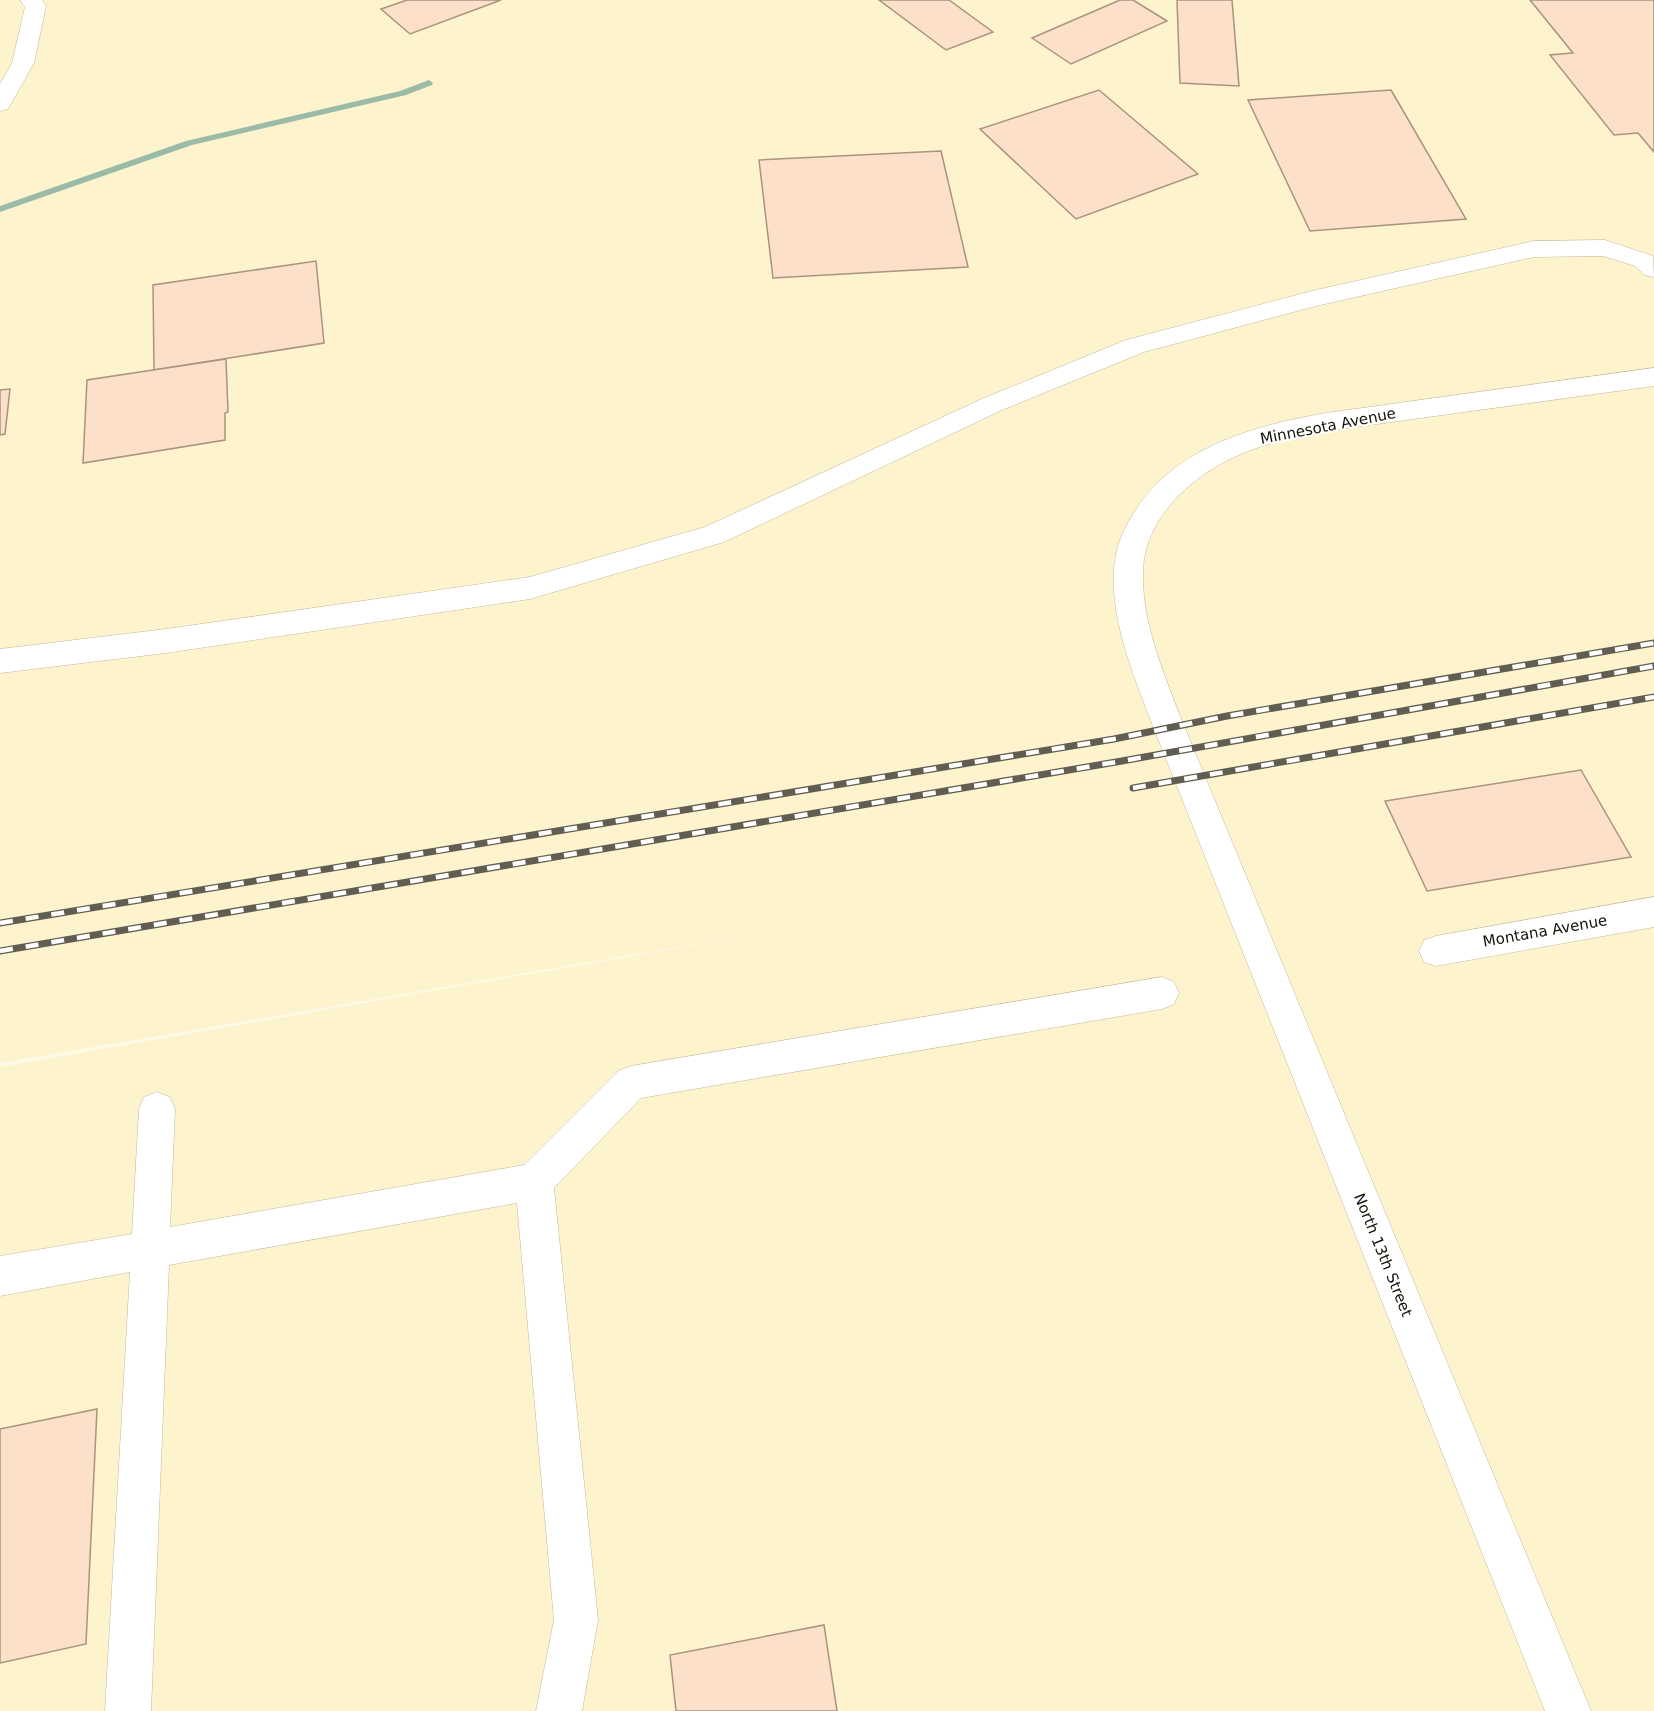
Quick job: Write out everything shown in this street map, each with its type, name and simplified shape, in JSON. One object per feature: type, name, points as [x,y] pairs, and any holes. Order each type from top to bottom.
[{"type":"street","points":[[0,104],[23,63],[36,6],[30,0]]},
{"type":"street","points":[[0,661],[166,641],[530,588],[714,535],[993,404],[1135,346],[1316,298],[1534,249],[1605,249],[1644,261],[1654,269]]},
{"type":"street","name":"Minnesota Avenue","points":[[1199,800],[1141,652],[1132,607],[1128,570],[1134,538],[1152,507],[1174,486],[1201,465],[1234,447],[1285,431],[1375,415],[1654,377]]},
{"type":"street","name":"North 13th Street","points":[[1199,800],[1568,1711]]},
{"type":"street","name":"Montana Avenue","points":[[1436,951],[1654,912]]},
{"type":"street","points":[[0,1276],[534,1182],[631,1083],[1162,993]]},
{"type":"street","points":[[128,1711],[157,1109]]},
{"type":"street","points":[[534,1182],[576,1620],[560,1711]]},
{"type":"shaded area","points":[[0,0],[1654,0],[1654,1711],[0,1711],[0,1067],[882,912],[0,1063]]},
{"type":"building","points":[[407,0],[501,0],[410,34],[381,9]]},
{"type":"building","points":[[879,0],[949,0],[993,32],[946,50]]},
{"type":"building","points":[[1120,0],[1133,0],[1167,21],[1071,64],[1032,38]]},
{"type":"building","points":[[1177,0],[1232,0],[1239,86],[1180,83]]},
{"type":"building","points":[[1530,0],[1654,0],[1654,152],[1638,133],[1614,135],[1550,55],[1573,53]]},
{"type":"building","points":[[1099,90],[1198,174],[1076,219],[980,129]]},
{"type":"building","points":[[1391,90],[1466,219],[1310,231],[1248,100]]},
{"type":"building","points":[[941,151],[968,267],[773,278],[759,160]]},
{"type":"building","points":[[316,261],[324,343],[154,370],[153,285]]},
{"type":"building","points":[[226,359],[228,412],[225,413],[225,440],[83,463],[87,380]]},
{"type":"building","points":[[10,389],[5,434],[0,435],[0,390]]},
{"type":"building","points":[[1581,770],[1631,857],[1427,891],[1385,801]]},
{"type":"building","points":[[97,1409],[86,1644],[0,1663],[0,1429]]},
{"type":"building","points":[[824,1625],[837,1711],[676,1711],[670,1655]]},
{"type":"waterway","points":[[0,209],[189,143],[403,93],[429,83]]},
{"type":"railway","points":[[0,923],[1114,739],[1227,716],[1654,643]]},
{"type":"railway","points":[[0,951],[1122,761],[1654,666]]},
{"type":"railway","points":[[1133,788],[1654,697]]}]
